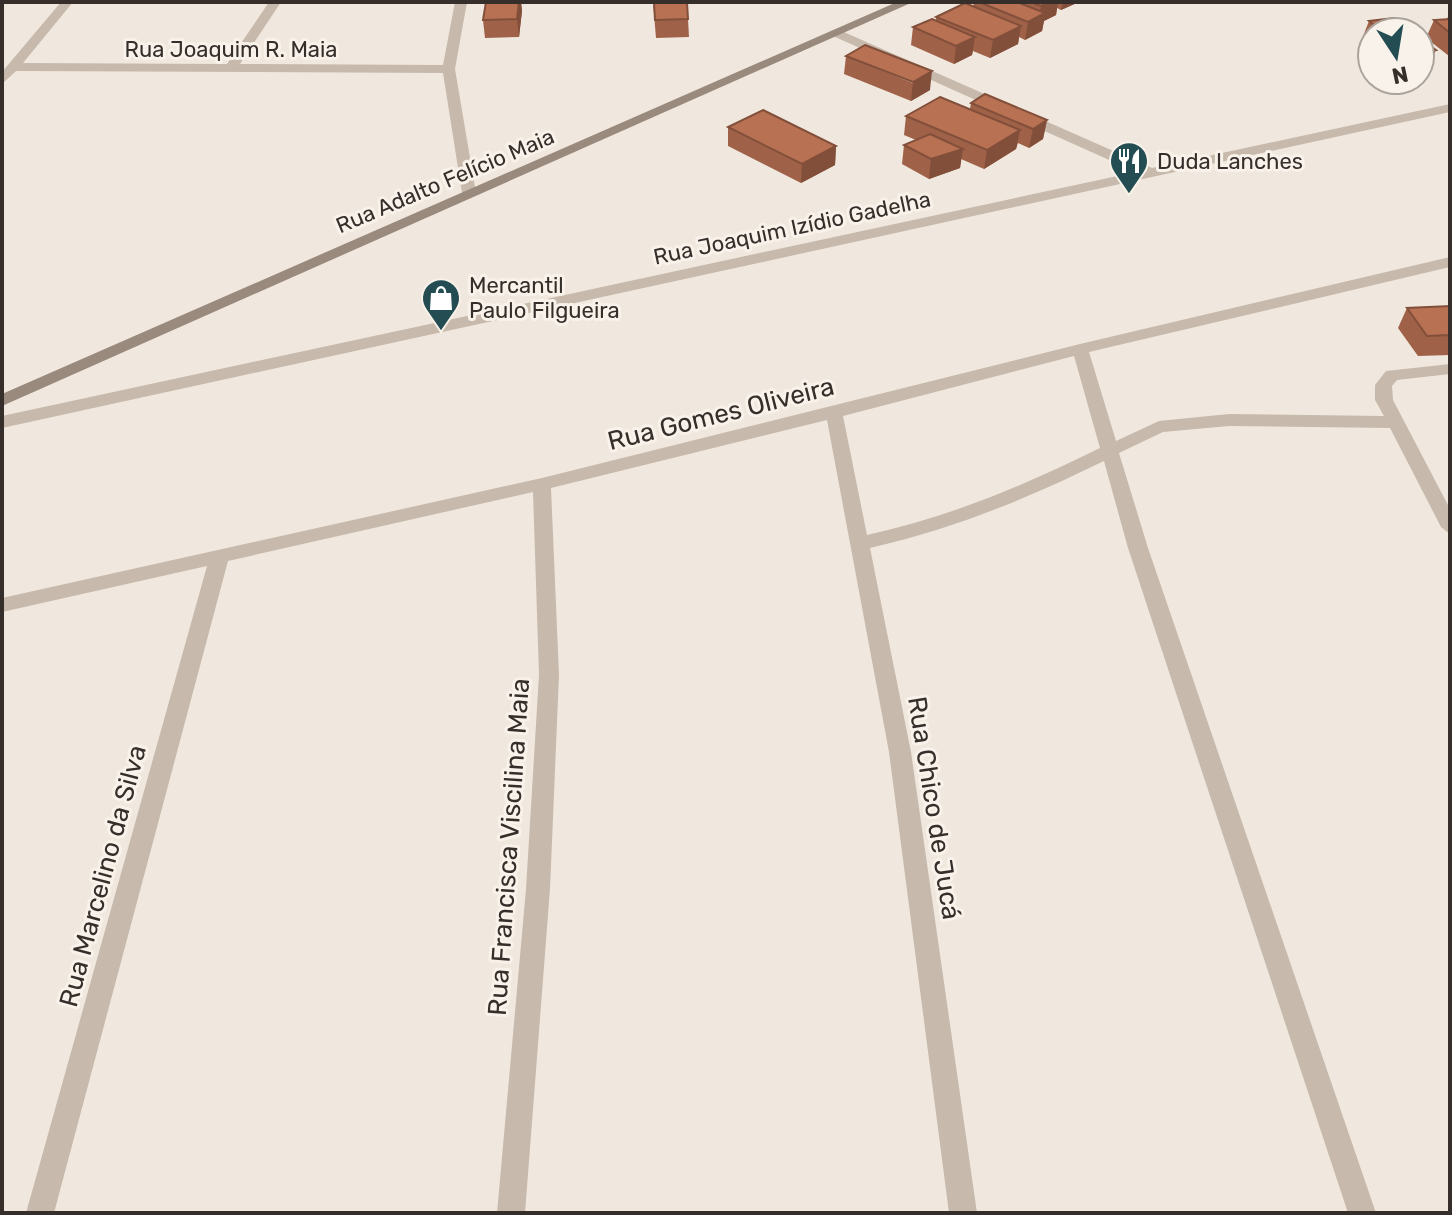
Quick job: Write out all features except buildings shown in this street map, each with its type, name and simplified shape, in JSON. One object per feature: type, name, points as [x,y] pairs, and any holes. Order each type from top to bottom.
[{"type":"street","points":[[2,80],[67,2]]},
{"type":"street","points":[[230,69],[275,2]]},
{"type":"street","points":[[461,2],[449,69],[469,193]]},
{"type":"street","name":"Rua Adalto Felício Maia","points":[[2,401],[469,193],[632,126],[907,2]]},
{"type":"street","points":[[837,33],[1151,173]]},
{"type":"street","name":"Rua Joaquim R. Maia","points":[[13,67],[449,69]]},
{"type":"street","name":"Rua Joaquim Izídio Gadelha","points":[[2,422],[1450,108]]},
{"type":"street","name":"Rua Gomes Oliveira","points":[[2,605],[542,484],[1080,349],[1450,262]]},
{"type":"street","points":[[1080,349],[1138,548],[1362,1213]]},
{"type":"street","points":[[1450,369],[1392,375],[1386,379],[1384,400],[1450,527]]},
{"type":"street","name":"Rua Chico de Jucá","points":[[834,413],[900,752],[963,1213]]},
{"type":"street","points":[[860,544],[935,526],[1017,496],[1109,448],[1159,427],[1229,420],[1395,422]]},
{"type":"street","name":"Rua Francisca Viscilina Maia","points":[[511,1213],[538,889],[549,675],[542,484]]},
{"type":"street","name":"Rua Marcelino da Silva","points":[[40,1213],[220,554]]},
{"type":"place","name":"Duda Lanches","points":[[1129,195]]},
{"type":"place","name":"Mercantil Paulo Filgueira","points":[[441,332]]}]
